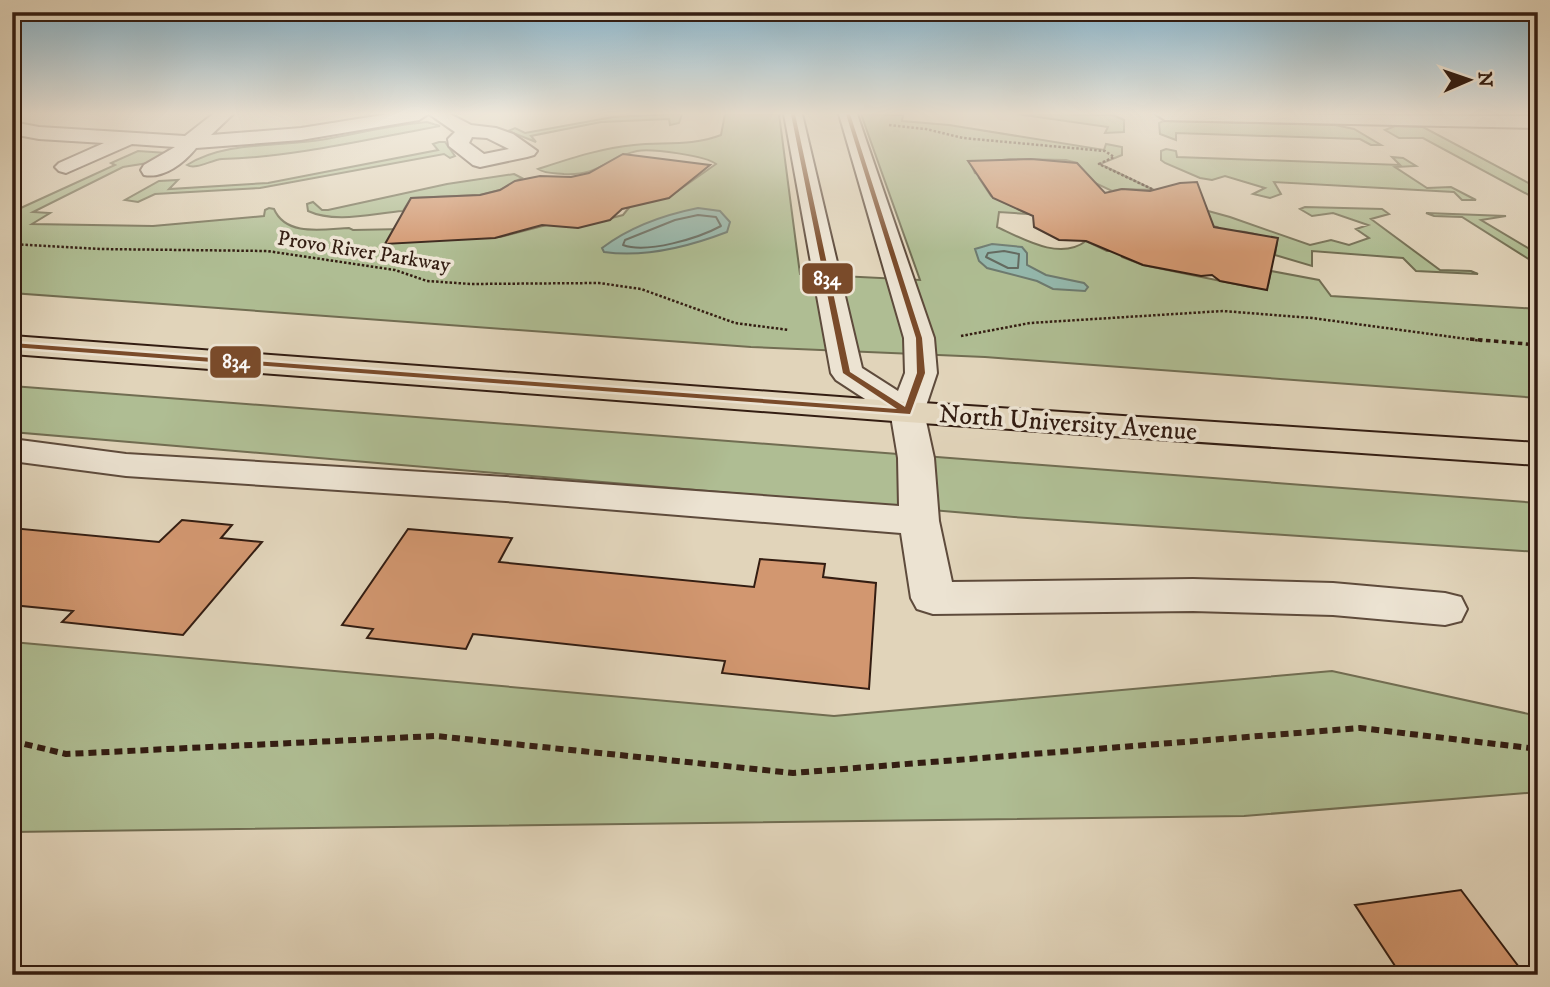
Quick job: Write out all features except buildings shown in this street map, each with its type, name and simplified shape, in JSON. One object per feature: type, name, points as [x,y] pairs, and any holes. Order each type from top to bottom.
[{"type":"highway","name":"North University Avenue","points":[[12,345],[907,412],[1538,454]]},
{"type":"street","points":[[66,167],[82,160]]},
{"type":"street","points":[[152,170],[171,160]]},
{"type":"street","points":[[801,160],[847,373],[907,412]]},
{"type":"street","points":[[863,160],[919,338],[921,373],[907,412],[916,458],[919,521],[933,598],[1193,595],[1334,599],[1446,609]]},
{"type":"street","points":[[12,450],[126,465],[506,489],[919,521]]},
{"type":"path","points":[[1107,160],[1099,164],[1154,190]]},
{"type":"path","name":"Provo River Parkway","points":[[12,244],[100,249],[267,251],[395,271],[427,281],[471,284],[599,283],[641,289],[735,323],[789,330]]},
{"type":"path","points":[[960,337],[1030,323],[1223,311],[1312,317],[1492,342],[1538,345]]},
{"type":"path","points":[[12,741],[66,754],[436,736],[793,773],[1360,728],[1538,749]]},
{"type":"green space","points":[[118,160],[157,160],[123,167],[33,212],[50,213],[32,224],[153,226],[264,216],[265,210],[269,208],[274,209],[280,218],[296,228],[403,229],[407,240],[500,237],[558,222],[588,224],[623,215],[632,204],[676,192],[716,164],[707,160],[785,160],[800,274],[920,280],[877,160],[1002,160],[971,164],[975,173],[985,175],[979,178],[991,196],[1028,214],[999,212],[997,227],[1042,246],[1065,249],[1086,241],[1107,251],[1120,251],[1122,257],[1143,265],[1255,288],[1268,285],[1271,271],[1319,280],[1331,296],[1538,309],[1538,398],[985,357],[751,347],[12,293],[12,212],[115,165],[111,163]]},
{"type":"green space","points":[[196,160],[218,160],[195,166],[187,165]]},
{"type":"green space","points":[[386,160],[411,160],[260,188],[155,194],[138,202],[125,200],[159,181],[178,180],[169,189],[268,183]]},
{"type":"green space","points":[[566,160],[614,160],[576,174],[547,173],[538,169]]},
{"type":"green space","points":[[1066,160],[1110,160],[1100,164],[1154,190],[1112,191],[1093,182],[1077,163]]},
{"type":"green space","points":[[1161,160],[1400,165],[1395,160],[1406,160],[1416,166],[1395,167],[1427,188],[1451,187],[1476,200],[1462,200],[1454,192],[1274,182],[1281,194],[1270,198],[1253,194],[1265,188],[1225,176],[1212,180],[1200,178]]},
{"type":"green space","points":[[1464,160],[1485,160],[1538,188],[1538,200]]},
{"type":"green space","points":[[514,174],[522,178],[500,190],[480,195],[411,198],[403,211],[331,217],[308,211],[307,204],[313,202],[322,210],[328,210],[447,184]]},
{"type":"green space","points":[[1179,203],[1230,217],[1310,245],[1331,240],[1349,245],[1369,238],[1356,229],[1368,225],[1333,213],[1312,216],[1300,209],[1382,209],[1389,214],[1371,219],[1440,270],[1471,271],[1478,274],[1416,271],[1403,258],[1312,251],[1312,266],[1275,255],[1277,242],[1265,237],[1245,232],[1226,232],[1217,227],[1195,223]]},
{"type":"green space","points":[[1426,213],[1506,216],[1481,220],[1538,254],[1538,265],[1462,217]]},
{"type":"green space","points":[[12,386],[1538,503],[1538,552],[1014,517],[12,432]]},
{"type":"green space","points":[[12,642],[834,716],[1332,671],[1538,716],[1538,792],[1244,816],[12,832]]},
{"type":"water","points":[[698,208],[720,211],[730,222],[727,232],[682,247],[651,252],[604,252],[602,248],[624,233],[648,222]]},
{"type":"water","points":[[992,244],[1022,247],[1027,253],[1027,265],[1046,275],[1084,283],[1088,287],[1085,291],[1053,289],[1037,281],[987,268],[979,261],[975,249]]},
{"type":"transit line","name":"834","points":[[803,160],[847,373],[907,412]]},
{"type":"transit line","name":"834","points":[[863,160],[919,338],[921,373],[907,412]]},
{"type":"transit line","name":"834","points":[[12,345],[907,412]]}]
